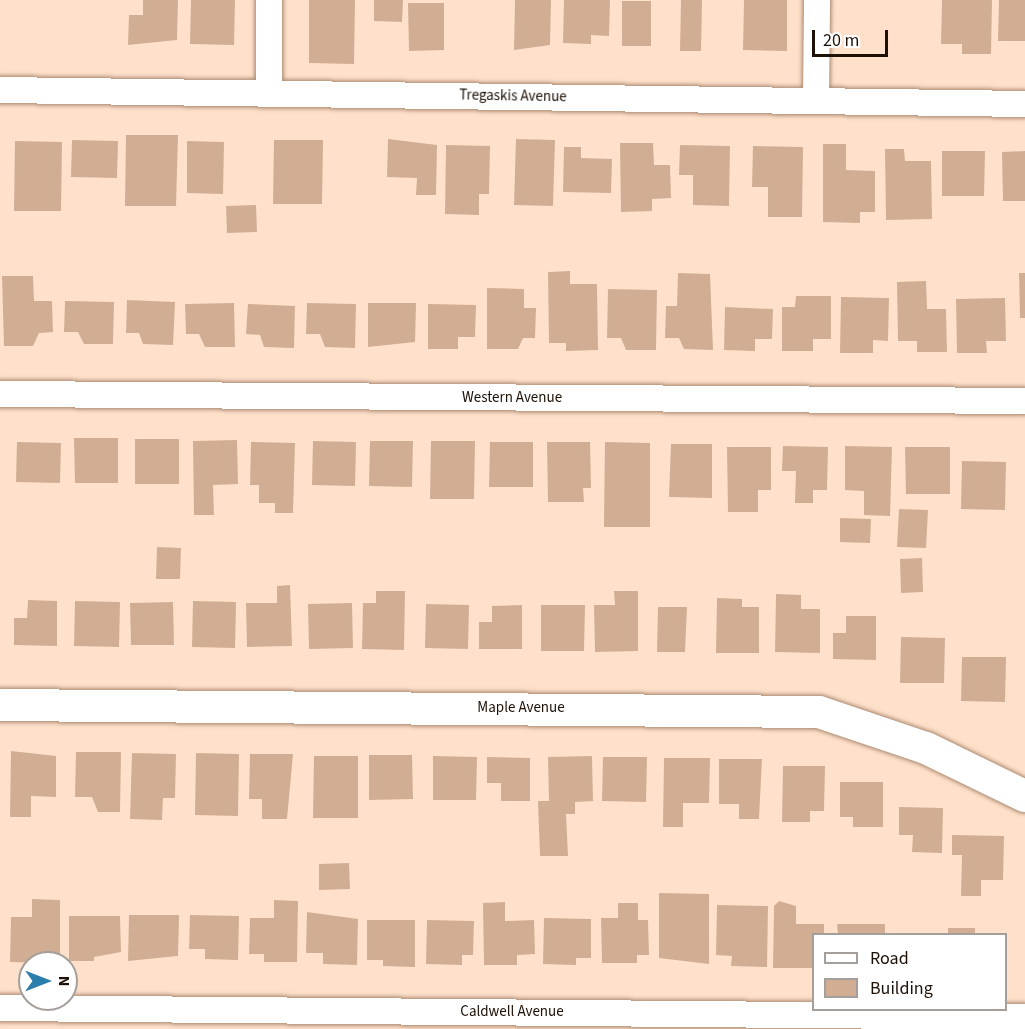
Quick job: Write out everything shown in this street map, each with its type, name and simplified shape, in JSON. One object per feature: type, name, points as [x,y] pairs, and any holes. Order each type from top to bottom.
[{"type":"street","points":[[269,0],[269,92]]},
{"type":"street","points":[[816,101],[818,0]]},
{"type":"street","name":"Tregaskis Avenue","points":[[0,90],[1025,104]]},
{"type":"street","name":"Western Avenue","points":[[0,394],[1025,401]]},
{"type":"street","name":"Maple Avenue","points":[[0,705],[819,712],[926,748],[1025,796]]},
{"type":"street","name":"Caldwell Avenue","points":[[0,1008],[1025,1017]]},
{"type":"building","points":[[143,0],[178,0],[177,40],[128,45],[129,15],[143,15]]},
{"type":"building","points":[[191,0],[235,0],[234,45],[190,44]]},
{"type":"building","points":[[309,0],[355,0],[354,64],[309,63]]},
{"type":"building","points":[[374,0],[403,0],[402,22],[374,21]]},
{"type":"building","points":[[515,0],[551,0],[550,45],[514,50]]},
{"type":"building","points":[[564,0],[610,0],[609,36],[591,35],[591,44],[563,43]]},
{"type":"building","points":[[681,0],[702,0],[701,51],[680,51]]},
{"type":"building","points":[[744,0],[787,0],[787,51],[743,50]]},
{"type":"building","points":[[942,0],[992,0],[991,54],[962,54],[962,44],[941,44]]},
{"type":"building","points":[[999,0],[1025,0],[1025,41],[998,41]]},
{"type":"building","points":[[622,1],[651,1],[651,46],[622,46]]},
{"type":"building","points":[[408,3],[444,3],[444,50],[409,51]]},
{"type":"building","points":[[126,135],[178,135],[176,206],[125,206]]},
{"type":"building","points":[[388,139],[437,145],[436,195],[416,195],[417,178],[387,177]]},
{"type":"building","points":[[516,139],[555,140],[553,206],[514,205]]},
{"type":"building","points":[[72,140],[118,141],[117,178],[71,177]]},
{"type":"building","points":[[274,140],[323,140],[322,204],[273,204]]},
{"type":"building","points":[[15,141],[62,142],[61,211],[14,211]]},
{"type":"building","points":[[187,141],[224,142],[223,194],[187,193]]},
{"type":"building","points":[[620,143],[653,143],[654,165],[670,165],[671,198],[652,199],[652,211],[621,212]]},
{"type":"building","points":[[823,144],[846,144],[846,170],[875,171],[875,212],[860,212],[860,223],[823,222]]},
{"type":"building","points":[[446,145],[490,146],[489,194],[479,194],[479,215],[445,214]]},
{"type":"building","points":[[680,145],[730,146],[729,206],[693,205],[693,175],[679,175]]},
{"type":"building","points":[[753,146],[803,147],[802,217],[768,217],[768,187],[752,187]]},
{"type":"building","points":[[564,147],[581,147],[581,158],[612,159],[611,193],[563,192]]},
{"type":"building","points":[[885,149],[904,149],[905,161],[931,161],[932,219],[886,220]]},
{"type":"building","points":[[942,151],[985,151],[984,196],[942,196]]},
{"type":"building","points":[[1025,151],[1025,201],[1003,201],[1002,152]]},
{"type":"building","points":[[256,205],[257,232],[227,233],[226,206]]},
{"type":"building","points":[[570,271],[570,284],[597,284],[598,350],[566,351],[566,343],[549,343],[548,272]]},
{"type":"building","points":[[678,273],[710,274],[713,350],[684,349],[679,338],[665,338],[666,306],[677,306]]},
{"type":"building","points":[[1019,273],[1025,273],[1025,318],[1020,318]]},
{"type":"building","points":[[2,276],[33,276],[34,301],[52,301],[53,332],[39,333],[33,346],[4,346]]},
{"type":"building","points":[[926,281],[927,309],[946,309],[947,352],[917,352],[917,341],[898,341],[897,282]]},
{"type":"building","points":[[487,288],[524,289],[524,308],[536,308],[535,338],[523,338],[518,349],[487,349]]},
{"type":"building","points":[[608,289],[657,290],[656,350],[626,350],[621,338],[607,338]]},
{"type":"building","points":[[796,296],[831,296],[831,339],[813,339],[813,351],[782,351],[782,307],[795,307]]},
{"type":"building","points":[[841,297],[889,298],[888,341],[873,340],[873,353],[840,353]]},
{"type":"building","points":[[1005,298],[1006,341],[986,341],[987,353],[957,353],[956,299]]},
{"type":"building","points":[[127,300],[175,302],[173,345],[143,344],[139,333],[126,333]]},
{"type":"building","points":[[65,301],[114,302],[113,344],[84,344],[78,332],[64,332]]},
{"type":"building","points":[[234,303],[235,347],[205,347],[199,334],[186,334],[185,304]]},
{"type":"building","points":[[307,303],[356,304],[355,348],[325,347],[320,334],[306,334]]},
{"type":"building","points":[[368,303],[416,303],[415,342],[368,347]]},
{"type":"building","points":[[248,304],[295,306],[294,348],[264,347],[260,335],[246,334]]},
{"type":"building","points":[[428,304],[476,305],[475,337],[458,337],[458,349],[428,349]]},
{"type":"building","points":[[725,307],[773,309],[772,339],[755,339],[755,351],[724,350]]},
{"type":"building","points":[[74,438],[118,438],[118,483],[75,483]]},
{"type":"building","points":[[135,439],[179,439],[179,484],[135,484]]},
{"type":"building","points":[[237,440],[238,484],[213,485],[214,515],[194,515],[193,441]]},
{"type":"building","points":[[313,441],[356,442],[355,486],[312,485]]},
{"type":"building","points":[[370,441],[413,441],[412,487],[369,486]]},
{"type":"building","points":[[431,441],[475,441],[474,499],[430,499]]},
{"type":"building","points":[[17,442],[61,443],[60,483],[16,482]]},
{"type":"building","points":[[251,442],[295,443],[293,513],[275,513],[275,503],[259,503],[259,485],[250,485]]},
{"type":"building","points":[[490,442],[533,442],[533,487],[489,487]]},
{"type":"building","points":[[547,442],[590,442],[591,488],[583,488],[584,502],[548,502]]},
{"type":"building","points":[[605,442],[650,443],[650,527],[604,527]]},
{"type":"building","points":[[671,444],[712,444],[712,498],[669,497]]},
{"type":"building","points":[[783,446],[828,447],[827,490],[813,490],[813,503],[795,503],[796,471],[782,471]]},
{"type":"building","points":[[845,446],[892,447],[890,516],[864,515],[864,491],[845,490]]},
{"type":"building","points":[[727,447],[771,447],[771,490],[758,490],[758,512],[728,512]]},
{"type":"building","points":[[905,447],[950,447],[950,494],[906,494]]},
{"type":"building","points":[[962,461],[1006,462],[1005,510],[961,509]]},
{"type":"building","points":[[899,509],[928,510],[926,548],[897,547]]},
{"type":"building","points":[[840,518],[871,519],[870,543],[840,542]]},
{"type":"building","points":[[157,547],[181,548],[180,579],[156,579]]},
{"type":"building","points":[[922,558],[923,592],[901,593],[900,559]]},
{"type":"building","points":[[290,585],[292,646],[247,647],[246,603],[277,603],[277,586]]},
{"type":"building","points":[[376,591],[405,591],[404,650],[362,649],[363,603],[376,603]]},
{"type":"building","points":[[614,591],[638,591],[638,651],[595,652],[594,605],[615,605]]},
{"type":"building","points":[[776,594],[801,595],[801,609],[820,609],[820,653],[775,652]]},
{"type":"building","points":[[717,598],[742,599],[742,607],[759,607],[759,653],[716,653]]},
{"type":"building","points":[[28,600],[57,601],[57,646],[14,645],[14,618],[27,618]]},
{"type":"building","points":[[75,601],[120,602],[119,647],[74,646]]},
{"type":"building","points":[[193,601],[236,602],[235,648],[192,647]]},
{"type":"building","points":[[173,602],[174,645],[131,645],[130,603]]},
{"type":"building","points":[[352,603],[353,648],[309,649],[308,604]]},
{"type":"building","points":[[426,604],[469,605],[468,649],[425,648]]},
{"type":"building","points":[[522,605],[522,649],[479,649],[479,622],[492,622],[492,606]]},
{"type":"building","points":[[541,605],[585,605],[584,651],[541,651]]},
{"type":"building","points":[[658,607],[687,607],[685,652],[657,652]]},
{"type":"building","points":[[846,616],[876,616],[876,660],[833,659],[833,633],[846,633]]},
{"type":"building","points":[[901,637],[945,638],[944,683],[900,683]]},
{"type":"building","points":[[962,657],[1006,657],[1005,702],[961,701]]},
{"type":"building","points":[[11,751],[56,756],[56,797],[31,796],[31,817],[10,817]]},
{"type":"building","points":[[76,752],[121,752],[120,812],[98,812],[92,797],[75,797]]},
{"type":"building","points":[[132,753],[176,754],[175,798],[163,798],[162,820],[130,819]]},
{"type":"building","points":[[196,753],[239,754],[238,816],[195,815]]},
{"type":"building","points":[[250,754],[293,754],[287,819],[262,819],[262,799],[249,799]]},
{"type":"building","points":[[369,755],[412,755],[413,799],[369,800]]},
{"type":"building","points":[[314,756],[358,756],[358,818],[313,818]]},
{"type":"building","points":[[433,756],[477,757],[476,800],[433,800]]},
{"type":"building","points":[[592,756],[593,801],[575,802],[575,814],[566,814],[568,856],[540,856],[538,801],[549,801],[548,757]]},
{"type":"building","points":[[487,757],[530,758],[530,801],[501,801],[501,783],[487,783]]},
{"type":"building","points":[[603,757],[647,757],[646,802],[602,801]]},
{"type":"building","points":[[664,758],[710,758],[709,803],[683,803],[683,827],[663,827]]},
{"type":"building","points":[[719,759],[762,759],[759,819],[739,819],[739,804],[719,804]]},
{"type":"building","points":[[783,766],[825,766],[824,811],[810,811],[810,822],[782,822]]},
{"type":"building","points":[[840,782],[883,782],[883,827],[853,827],[853,817],[840,817]]},
{"type":"building","points":[[899,807],[943,808],[942,853],[912,852],[913,835],[899,835]]},
{"type":"building","points":[[952,835],[1004,836],[1003,880],[981,880],[981,896],[961,896],[962,855],[952,855]]},
{"type":"building","points":[[349,863],[350,889],[319,890],[319,864]]},
{"type":"building","points":[[659,893],[709,894],[709,964],[659,958]]},
{"type":"building","points":[[32,899],[60,900],[60,951],[18,951],[18,962],[10,962],[11,917],[32,917]]},
{"type":"building","points":[[274,900],[298,901],[297,962],[264,962],[264,954],[249,954],[250,918],[274,918]]},
{"type":"building","points":[[779,901],[796,906],[796,924],[824,924],[824,933],[812,933],[812,968],[773,968],[774,906]]},
{"type":"building","points":[[505,902],[505,921],[534,920],[535,954],[517,955],[517,965],[484,965],[483,903]]},
{"type":"building","points":[[618,903],[638,903],[638,920],[648,920],[649,955],[637,955],[637,963],[602,963],[601,918],[618,918]]},
{"type":"building","points":[[717,905],[768,906],[767,967],[731,966],[732,956],[716,955]]},
{"type":"building","points":[[307,912],[358,919],[357,965],[323,964],[323,953],[306,953]]},
{"type":"building","points":[[129,915],[179,915],[178,956],[128,961]]},
{"type":"building","points":[[190,915],[239,916],[238,960],[205,959],[205,949],[189,949]]},
{"type":"building","points":[[69,916],[120,916],[121,952],[94,957],[94,961],[78,961],[78,951],[69,951]]},
{"type":"building","points":[[544,918],[591,919],[591,958],[576,958],[576,965],[543,964]]},
{"type":"building","points":[[367,920],[415,920],[415,967],[383,966],[383,960],[367,960]]},
{"type":"building","points":[[427,920],[474,921],[473,955],[462,955],[462,965],[426,964]]},
{"type":"building","points":[[837,924],[885,924],[885,933],[838,933]]},
{"type":"building","points":[[948,928],[975,928],[975,933],[948,933]]}]
